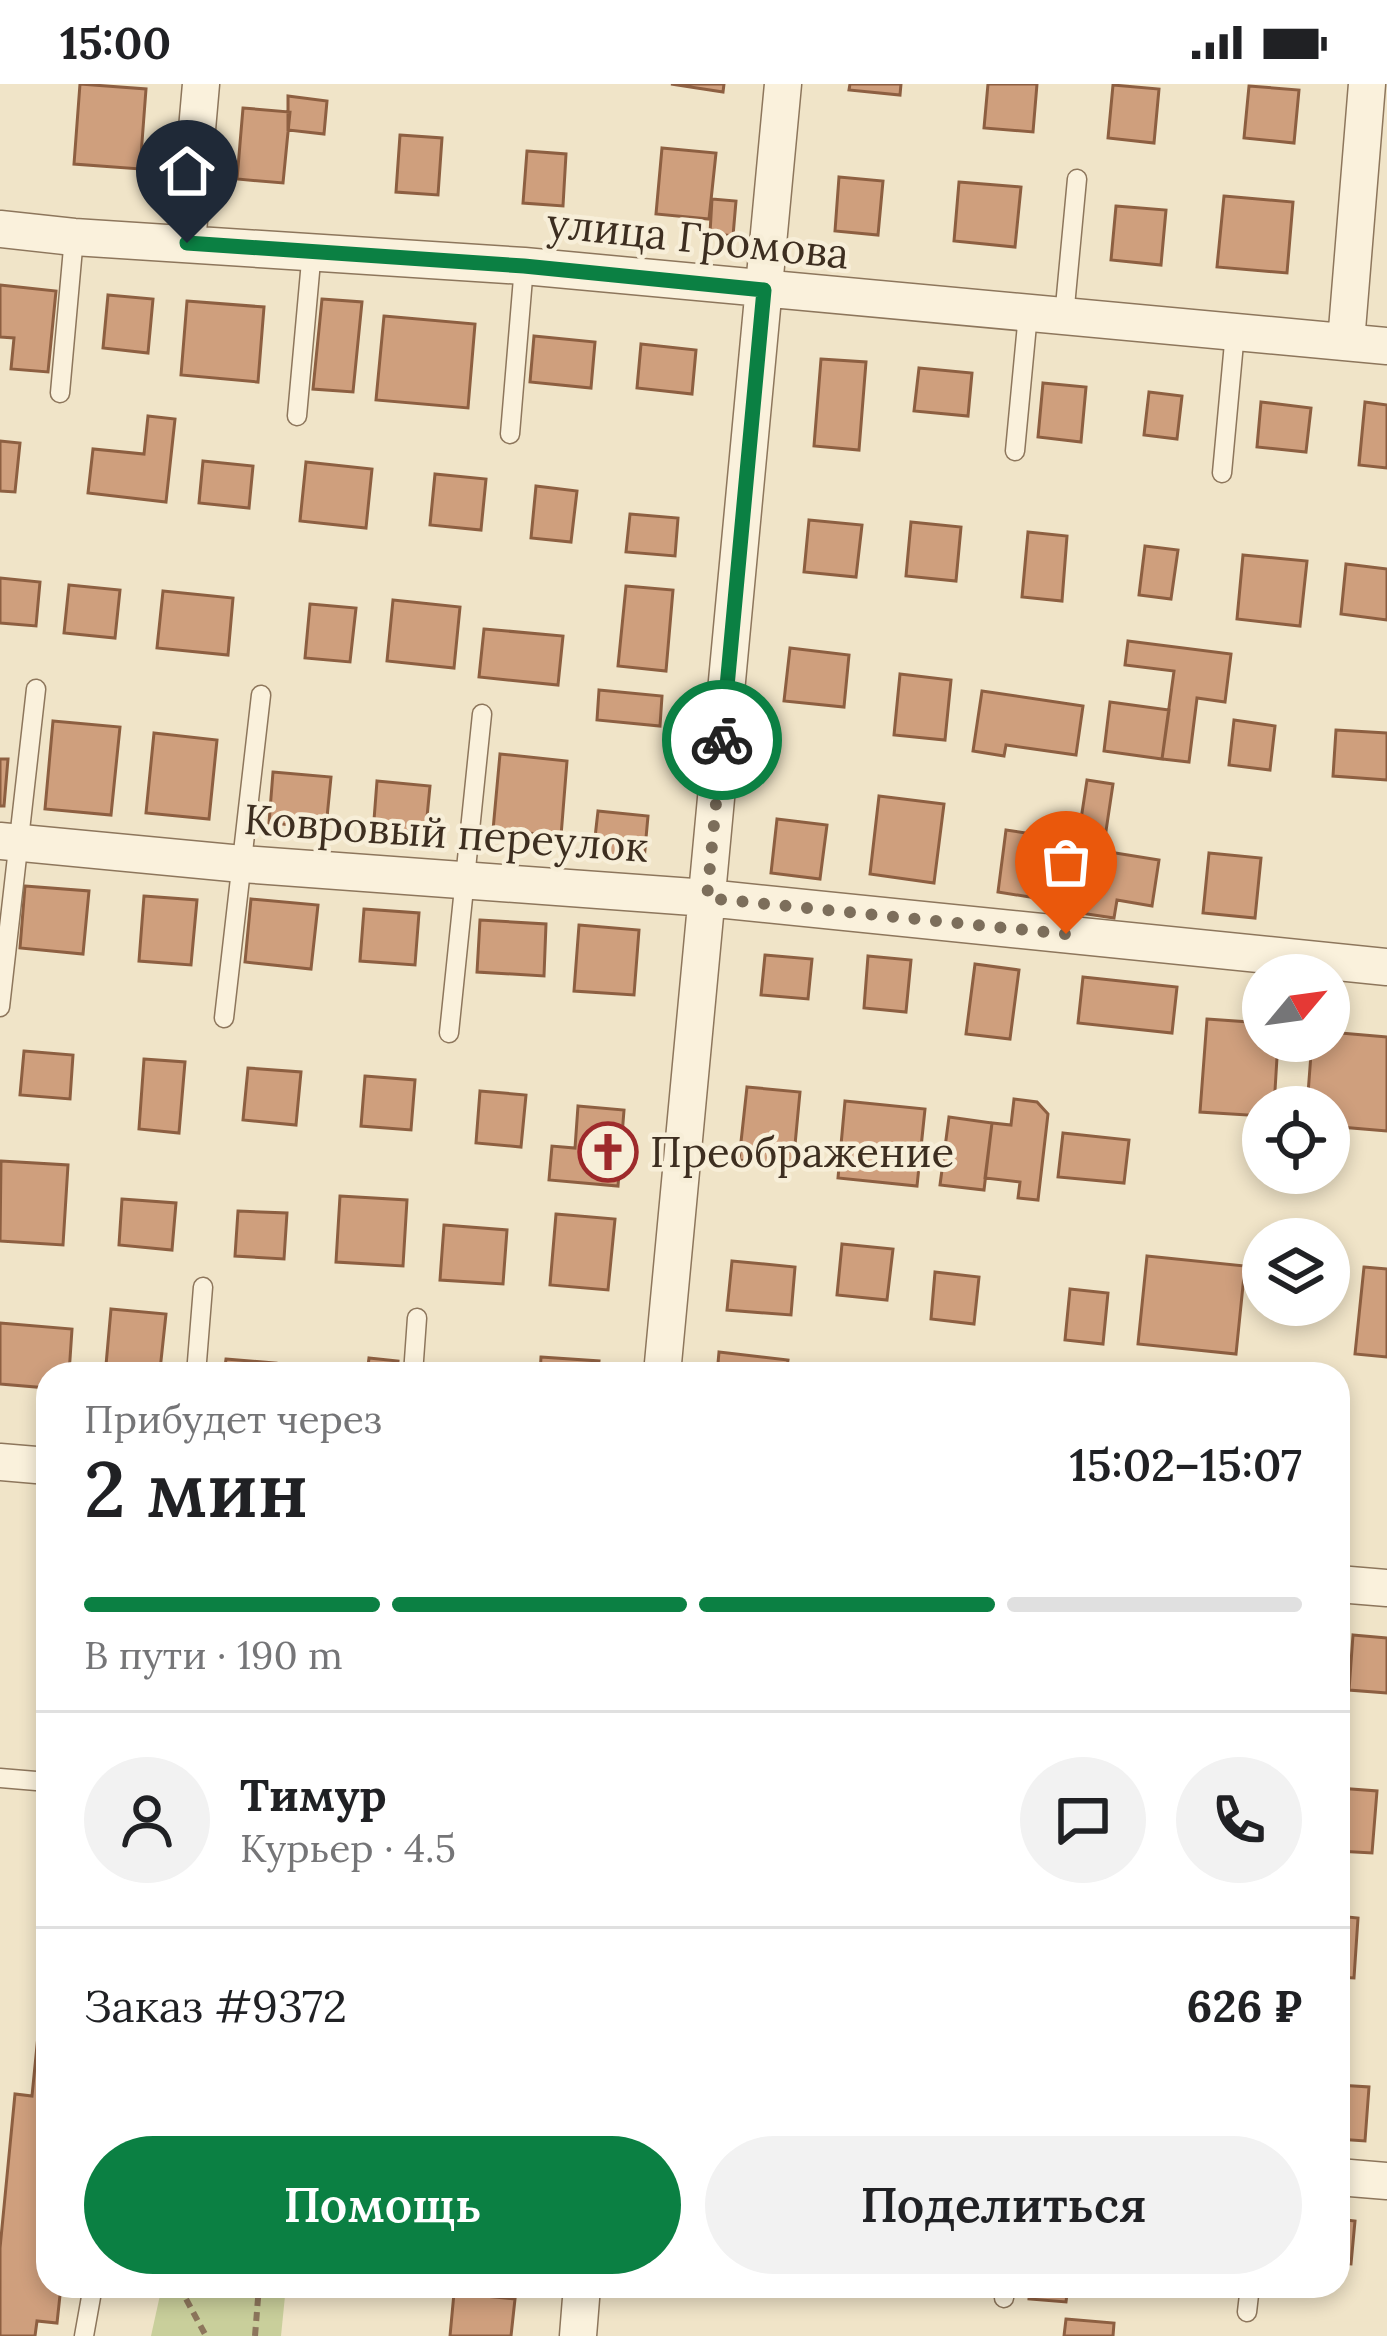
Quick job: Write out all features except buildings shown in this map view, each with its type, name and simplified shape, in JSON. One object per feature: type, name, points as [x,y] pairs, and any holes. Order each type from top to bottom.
[{"type":"street","points":[[187,243],[202,84]]},
{"type":"street","points":[[663,1362],[783,84]]},
{"type":"street","points":[[1346,342],[1367,84]]},
{"type":"street","name":"улица Громова","points":[[0,229],[524,266],[1387,346]]},
{"type":"street","name":"Ковровый переулок","points":[[9,842],[707,898],[1387,967]]},
{"type":"street","points":[[0,1462],[36,1465]]},
{"type":"street","points":[[1350,1585],[1387,1588]]},
{"type":"street","points":[[1350,2177],[1387,2181]]},
{"type":"street","points":[[578,2336],[581,2298]]},
{"type":"lane","points":[[1015,451],[1077,179]]},
{"type":"lane","points":[[60,393],[74,237]]},
{"type":"lane","points":[[297,416],[313,250]]},
{"type":"lane","points":[[510,434],[524,266]]},
{"type":"lane","points":[[1222,473],[1235,332]]},
{"type":"lane","points":[[0,1007],[9,842],[36,689]]},
{"type":"lane","points":[[224,1018],[261,695]]},
{"type":"lane","points":[[448,1034],[482,714]]},
{"type":"lane","points":[[197,1362],[203,1287]]},
{"type":"lane","points":[[414,1362],[417,1318]]},
{"type":"lane","points":[[0,1778],[36,1781]]},
{"type":"lane","points":[[84,2336],[91,2298]]},
{"type":"lane","points":[[1247,2312],[1249,2298]]},
{"type":"path","points":[[185,2298],[206,2336]]},
{"type":"path","points":[[255,2336],[258,2298]]},
{"type":"green space","points":[[159,2298],[285,2298],[281,2336],[151,2336]]},
{"type":"way so far","points":[[722,740],[707,898],[1066,934]]},
{"type":"place","name":"Преображение","points":[[608,1152]]},
{"type":"route","points":[[187,243],[524,266],[764,290],[722,740]]}]
